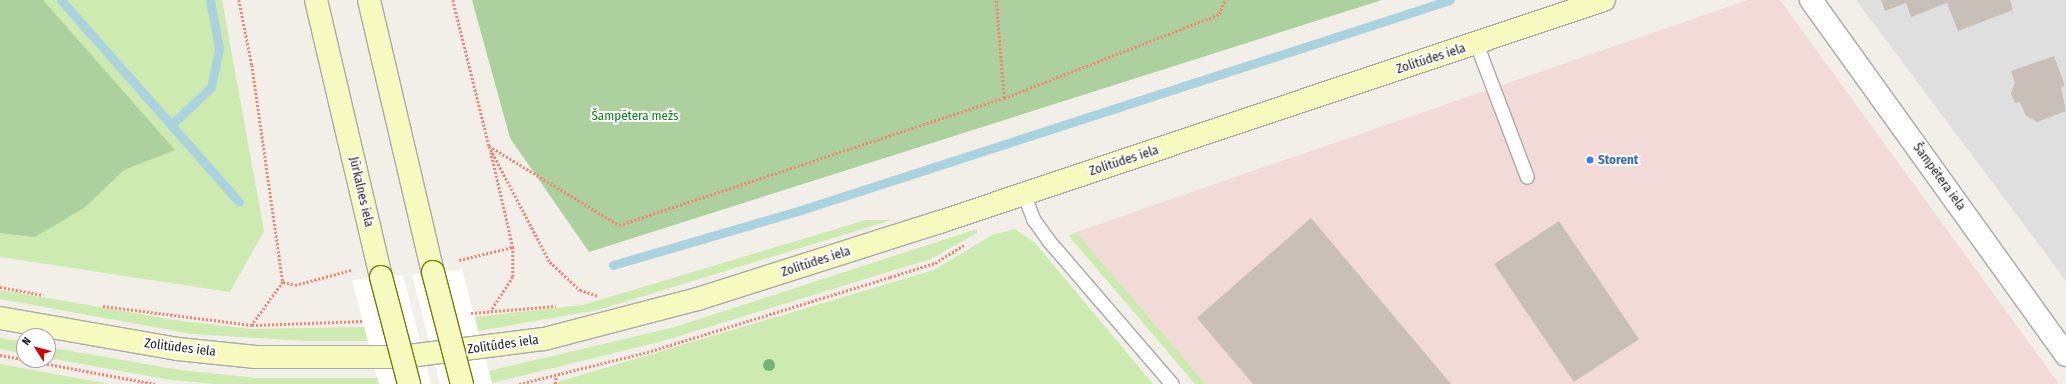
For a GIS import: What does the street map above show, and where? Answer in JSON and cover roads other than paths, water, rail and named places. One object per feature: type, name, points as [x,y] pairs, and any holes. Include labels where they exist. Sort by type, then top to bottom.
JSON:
[{"type":"street","name":"Jūrkalnes iela","points":[[316,0],[381,277],[409,384]]},
{"type":"street","points":[[369,0],[433,272],[462,384]]},
{"type":"street","name":"Zolitūdes iela","points":[[0,318],[178,349],[256,356],[401,357],[474,350],[616,323],[1024,195],[1604,0]]},
{"type":"street","name":"Šampētera iela","points":[[1811,0],[2066,354]]},
{"type":"lane","points":[[1476,43],[1527,177]]},
{"type":"lane","points":[[1024,195],[1033,219],[1048,240],[1172,384]]},
{"type":"waterway","points":[[61,0],[239,202]]},
{"type":"waterway","points":[[171,125],[211,87],[219,48],[210,0]]},
{"type":"waterway","points":[[613,265],[801,210],[1450,0]]},
{"type":"place","name":"Storent","points":[[1590,160]]},
{"type":"park label","name":"Šampētera mežs","points":[[635,116]]}]
